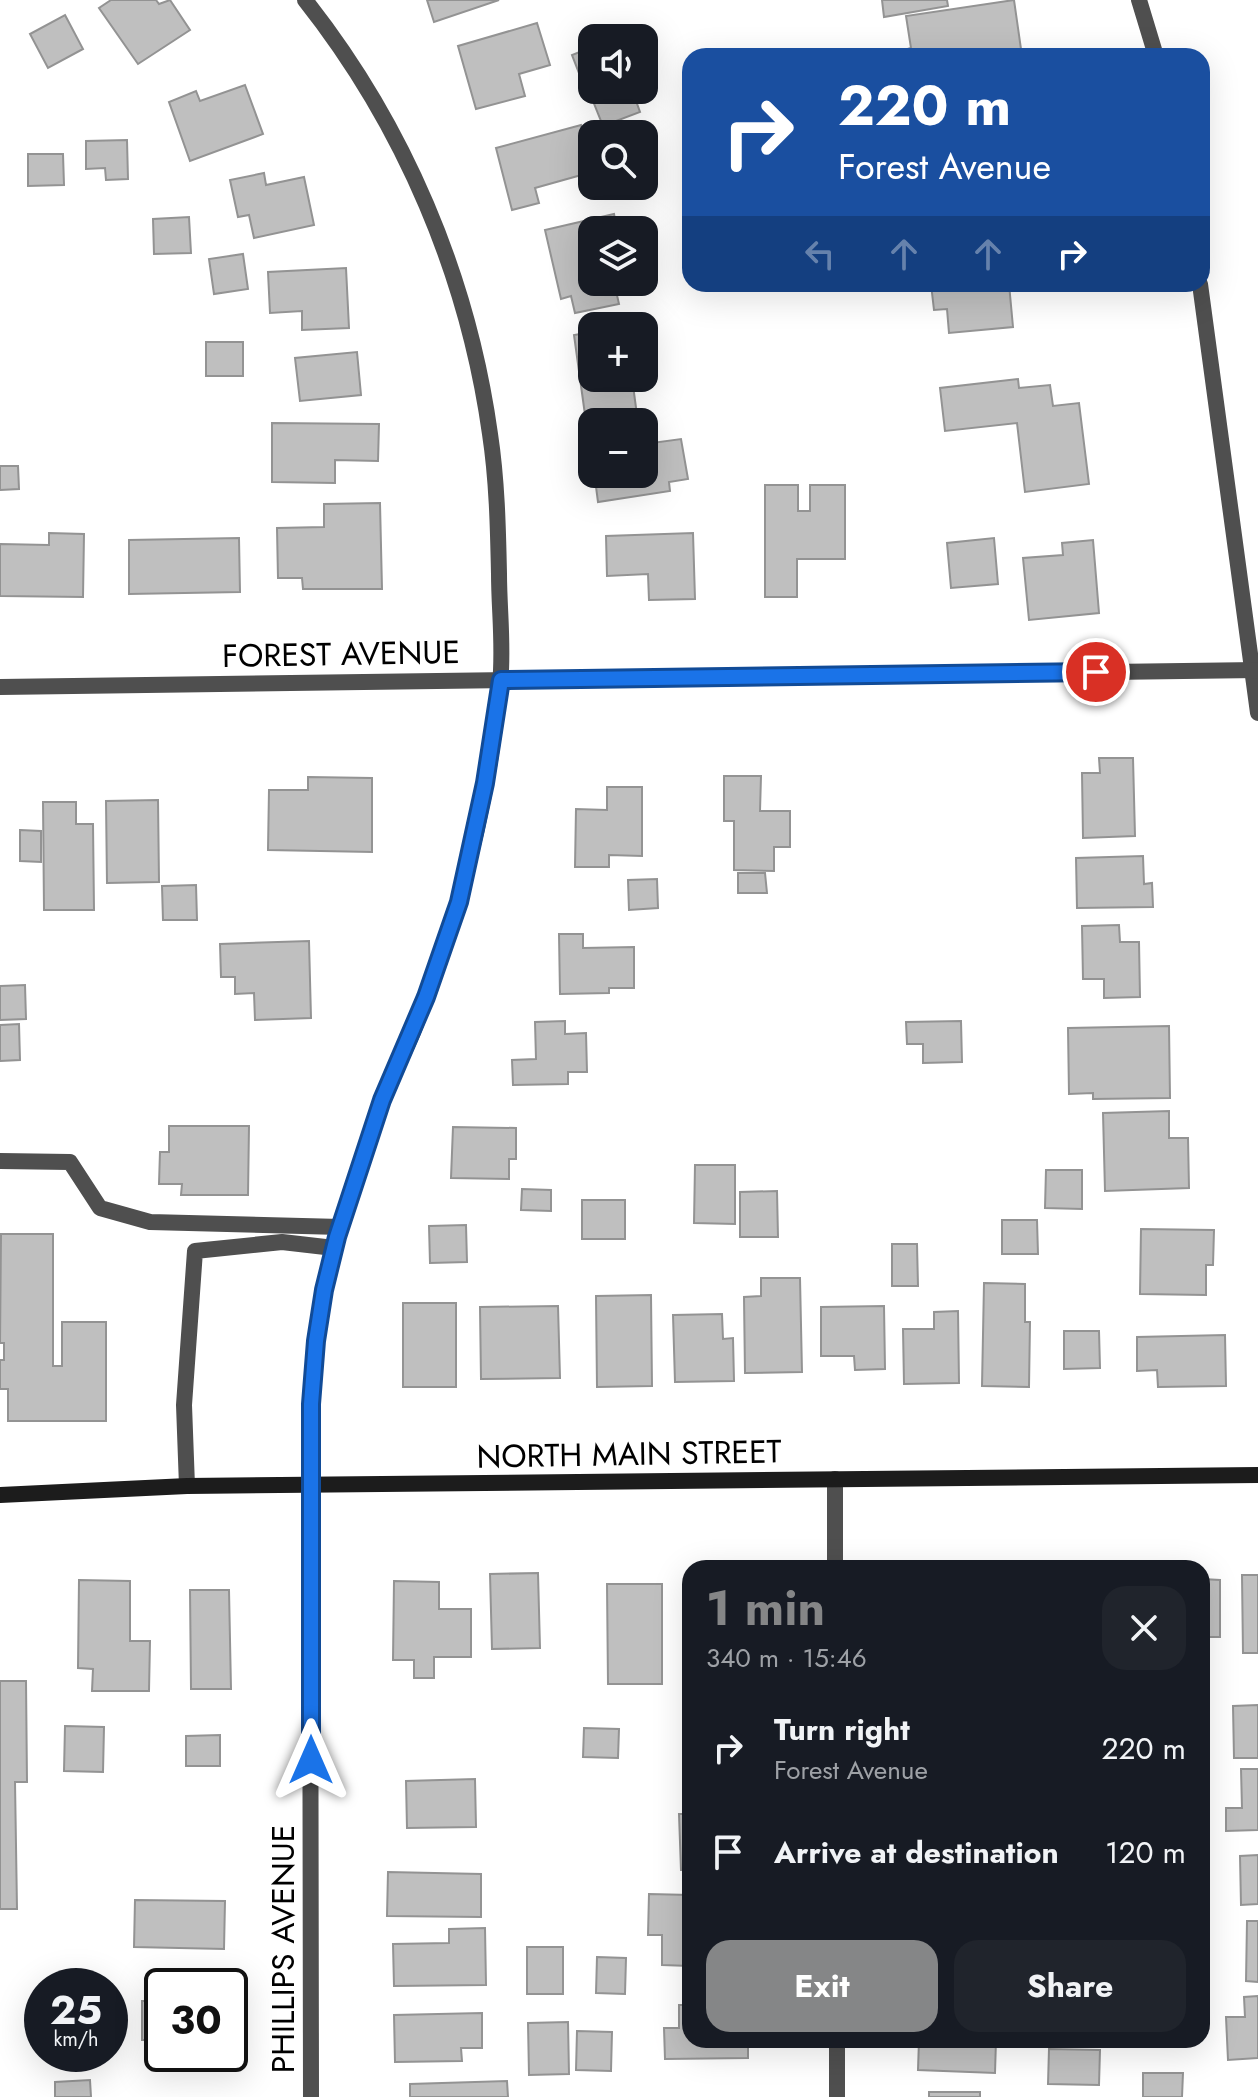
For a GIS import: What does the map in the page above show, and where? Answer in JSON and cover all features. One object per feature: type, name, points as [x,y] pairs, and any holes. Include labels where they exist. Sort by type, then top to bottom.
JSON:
[{"type":"street","name":"PHILLIPS AVENUE","points":[[305,0],[361,76],[383,114],[421,191],[452,270],[475,352],[490,434],[497,510],[501,680],[483,796],[459,902],[426,997],[382,1100],[334,1248],[316,1341],[310,1485],[311,2097]]},
{"type":"street","points":[[1139,0],[1154,48]]},
{"type":"street","points":[[1201,292],[1255,670],[1258,713]]},
{"type":"street","name":"FOREST AVENUE","points":[[0,687],[1255,670]]},
{"type":"street","points":[[0,1161],[70,1162],[100,1208],[150,1222],[341,1227]]},
{"type":"street","points":[[187,1486],[184,1405],[195,1251],[282,1242],[334,1248]]},
{"type":"street","name":"NORTH MAIN STREET","points":[[0,1495],[187,1486],[1258,1475]]},
{"type":"street","points":[[835,1479],[835,1560]]},
{"type":"street","points":[[837,2048],[837,2097]]},
{"type":"building","points":[[111,0],[156,0],[159,4],[170,0],[190,30],[138,64],[99,8]]},
{"type":"building","points":[[427,0],[499,0],[434,22]]},
{"type":"building","points":[[882,0],[947,0],[948,6],[884,17]]},
{"type":"building","points":[[1014,0],[1021,48],[911,48],[906,16]]},
{"type":"building","points":[[65,15],[83,49],[48,68],[30,34]]},
{"type":"building","points":[[537,23],[550,65],[519,74],[525,96],[476,109],[458,46]]},
{"type":"building","points":[[578,53],[578,70],[572,55]]},
{"type":"building","points":[[245,85],[263,134],[190,161],[169,102],[196,91],[200,101]]},
{"type":"building","points":[[594,104],[637,104],[640,112],[619,120],[601,120]]},
{"type":"building","points":[[578,126],[578,176],[535,188],[539,203],[512,210],[496,148]]},
{"type":"building","points":[[127,140],[128,179],[106,180],[105,168],[86,169],[86,141]]},
{"type":"building","points":[[28,154],[63,154],[64,185],[28,186]]},
{"type":"building","points":[[264,173],[266,185],[304,177],[314,225],[254,238],[249,215],[238,217],[230,180]]},
{"type":"building","points":[[189,217],[191,253],[154,254],[153,219]]},
{"type":"building","points":[[578,222],[578,296],[617,296],[619,304],[575,313],[571,296],[561,299],[545,230]]},
{"type":"building","points":[[243,254],[248,289],[214,294],[209,259]]},
{"type":"building","points":[[346,268],[349,328],[302,330],[302,311],[270,313],[268,272]]},
{"type":"building","points":[[932,292],[1010,292],[1013,327],[949,333],[947,309],[934,310]]},
{"type":"building","points":[[578,334],[578,364],[574,335]]},
{"type":"building","points":[[206,342],[243,342],[243,376],[206,376]]},
{"type":"building","points":[[357,352],[361,395],[300,401],[295,358]]},
{"type":"building","points":[[1018,379],[1019,388],[1050,385],[1053,406],[1079,403],[1089,484],[1025,492],[1017,423],[945,431],[940,388]]},
{"type":"building","points":[[582,392],[634,392],[636,408],[584,408]]},
{"type":"building","points":[[272,423],[379,424],[378,461],[335,460],[335,483],[272,482]]},
{"type":"building","points":[[681,439],[688,479],[669,482],[670,491],[598,502],[596,488],[658,488],[658,442]]},
{"type":"building","points":[[0,466],[18,466],[19,489],[0,490]]},
{"type":"building","points":[[765,485],[798,485],[798,511],[810,511],[810,485],[845,485],[845,559],[797,559],[797,597],[765,597]]},
{"type":"building","points":[[380,503],[382,589],[303,589],[302,578],[278,578],[277,528],[324,527],[324,504]]},
{"type":"building","points":[[49,533],[84,534],[83,597],[0,596],[0,544],[49,545]]},
{"type":"building","points":[[693,533],[695,599],[649,600],[648,574],[607,576],[606,536]]},
{"type":"building","points":[[239,538],[240,592],[129,594],[129,540]]},
{"type":"building","points":[[994,538],[998,584],[951,588],[947,543]]},
{"type":"building","points":[[1093,540],[1099,613],[1029,620],[1023,558],[1063,555],[1062,543]]},
{"type":"building","points":[[1099,758],[1133,758],[1135,836],[1083,838],[1082,773],[1100,773]]},
{"type":"building","points":[[724,776],[761,776],[760,811],[790,811],[790,847],[774,847],[774,871],[734,870],[734,821],[724,821]]},
{"type":"building","points":[[308,777],[372,778],[372,852],[268,850],[269,790],[308,790]]},
{"type":"building","points":[[607,787],[642,787],[642,856],[609,855],[609,867],[575,867],[576,809],[607,810]]},
{"type":"building","points":[[158,800],[159,882],[107,883],[106,801]]},
{"type":"building","points":[[43,802],[76,802],[76,824],[93,824],[94,910],[44,910]]},
{"type":"building","points":[[20,830],[41,831],[41,862],[20,861]]},
{"type":"building","points":[[1143,856],[1144,884],[1152,883],[1153,907],[1077,908],[1076,858]]},
{"type":"building","points":[[738,873],[765,873],[767,893],[738,893]]},
{"type":"building","points":[[657,879],[658,908],[629,910],[628,880]]},
{"type":"building","points":[[196,885],[197,920],[163,920],[162,886]]},
{"type":"building","points":[[1119,925],[1120,942],[1139,942],[1140,997],[1104,998],[1104,979],[1083,979],[1082,926]]},
{"type":"building","points":[[559,934],[583,934],[583,948],[634,947],[634,988],[609,988],[609,993],[560,994]]},
{"type":"building","points":[[309,941],[311,1018],[255,1020],[254,993],[235,994],[235,977],[221,977],[220,944]]},
{"type":"building","points":[[25,985],[26,1019],[0,1020],[0,986]]},
{"type":"building","points":[[565,1021],[565,1034],[586,1033],[587,1072],[568,1072],[568,1084],[513,1085],[512,1060],[536,1059],[535,1022]]},
{"type":"building","points":[[961,1021],[962,1062],[923,1063],[923,1044],[907,1044],[906,1022]]},
{"type":"building","points":[[19,1024],[20,1060],[0,1061],[0,1025]]},
{"type":"building","points":[[1169,1026],[1170,1098],[1093,1099],[1093,1093],[1069,1094],[1068,1028]]},
{"type":"building","points":[[1169,1111],[1169,1138],[1188,1138],[1189,1188],[1105,1191],[1103,1113]]},
{"type":"building","points":[[169,1126],[249,1126],[248,1195],[181,1195],[182,1184],[159,1184],[160,1152],[169,1152]]},
{"type":"building","points":[[453,1127],[516,1128],[516,1159],[509,1159],[509,1179],[451,1178]]},
{"type":"building","points":[[695,1165],[735,1165],[735,1224],[694,1223]]},
{"type":"building","points":[[1046,1170],[1082,1170],[1082,1209],[1045,1208]]},
{"type":"building","points":[[522,1189],[551,1190],[551,1211],[521,1210]]},
{"type":"building","points":[[777,1191],[778,1237],[740,1237],[740,1192]]},
{"type":"building","points":[[582,1200],[625,1200],[625,1239],[582,1239]]},
{"type":"building","points":[[1002,1220],[1037,1220],[1038,1254],[1002,1254]]},
{"type":"building","points":[[466,1225],[467,1262],[430,1263],[429,1226]]},
{"type":"building","points":[[1141,1229],[1214,1230],[1213,1265],[1206,1265],[1206,1295],[1140,1294]]},
{"type":"building","points":[[1,1234],[53,1234],[53,1366],[62,1366],[62,1322],[106,1322],[106,1421],[8,1421],[8,1389],[0,1389],[0,1360],[4,1360],[4,1343],[0,1343]]},
{"type":"building","points":[[892,1244],[917,1244],[918,1286],[892,1286]]},
{"type":"building","points":[[761,1278],[800,1278],[802,1372],[745,1373],[744,1297],[761,1296]]},
{"type":"building","points":[[984,1283],[1025,1284],[1025,1322],[1030,1322],[1029,1387],[982,1386]]},
{"type":"building","points":[[651,1295],[652,1386],[597,1387],[596,1296]]},
{"type":"building","points":[[403,1303],[456,1303],[456,1387],[403,1387]]},
{"type":"building","points":[[558,1306],[560,1378],[481,1379],[480,1307]]},
{"type":"building","points":[[884,1306],[885,1369],[855,1370],[854,1356],[821,1356],[821,1307]]},
{"type":"building","points":[[958,1311],[959,1383],[904,1384],[903,1329],[934,1329],[934,1312]]},
{"type":"building","points":[[722,1314],[723,1339],[733,1338],[734,1381],[675,1382],[673,1315]]},
{"type":"building","points":[[1064,1331],[1099,1331],[1100,1368],[1064,1369]]},
{"type":"building","points":[[1225,1335],[1226,1386],[1158,1387],[1157,1370],[1137,1371],[1137,1337]]},
{"type":"building","points":[[538,1573],[540,1648],[492,1649],[490,1574]]},
{"type":"building","points":[[1242,1575],[1258,1575],[1258,1653],[1243,1653]]},
{"type":"building","points":[[1210,1579],[1220,1580],[1220,1637],[1210,1637]]},
{"type":"building","points":[[79,1580],[130,1581],[130,1641],[150,1641],[149,1691],[92,1691],[93,1669],[78,1668]]},
{"type":"building","points":[[394,1581],[439,1582],[439,1609],[471,1609],[471,1657],[434,1657],[434,1678],[414,1678],[414,1660],[393,1660]]},
{"type":"building","points":[[607,1584],[662,1584],[662,1684],[608,1684]]},
{"type":"building","points":[[190,1590],[229,1590],[231,1689],[191,1689]]},
{"type":"building","points":[[0,1681],[26,1681],[27,1782],[15,1782],[17,1909],[0,1909]]},
{"type":"building","points":[[1258,1705],[1258,1758],[1234,1758],[1233,1706]]},
{"type":"building","points":[[65,1726],[104,1727],[103,1772],[64,1771]]},
{"type":"building","points":[[584,1728],[619,1729],[618,1758],[583,1757]]},
{"type":"building","points":[[220,1735],[220,1766],[186,1766],[186,1736]]},
{"type":"building","points":[[1241,1769],[1258,1769],[1258,1830],[1226,1831],[1226,1808],[1242,1808]]},
{"type":"building","points":[[475,1779],[476,1827],[407,1828],[406,1781]]},
{"type":"building","points":[[679,1814],[682,1814],[681,1870]]},
{"type":"building","points":[[1258,1855],[1258,1904],[1241,1905],[1240,1856]]},
{"type":"building","points":[[388,1872],[481,1874],[481,1917],[387,1916]]},
{"type":"building","points":[[649,1894],[682,1895],[682,1966],[662,1965],[662,1935],[648,1935]]},
{"type":"building","points":[[135,1900],[225,1901],[224,1949],[134,1947]]},
{"type":"building","points":[[1247,1921],[1258,1921],[1258,1982],[1246,1981]]},
{"type":"building","points":[[485,1928],[486,1985],[394,1986],[393,1944],[449,1943],[449,1929]]},
{"type":"building","points":[[527,1947],[563,1947],[563,1994],[527,1994]]},
{"type":"building","points":[[597,1957],[626,1958],[625,1994],[596,1993]]},
{"type":"building","points":[[1258,1996],[1258,2058],[1228,2060],[1226,2017],[1245,2017],[1244,1997]]},
{"type":"building","points":[[144,2001],[144,2040],[142,2040]]},
{"type":"building","points":[[679,2005],[682,2005],[682,2048],[748,2048],[748,2058],[665,2059],[664,2028],[679,2028]]},
{"type":"building","points":[[482,2013],[482,2048],[461,2048],[462,2061],[395,2062],[394,2015]]},
{"type":"building","points":[[568,2022],[569,2074],[529,2075],[528,2023]]},
{"type":"building","points":[[577,2031],[612,2032],[611,2071],[576,2070]]},
{"type":"building","points":[[919,2048],[996,2048],[995,2073],[918,2070]]},
{"type":"building","points":[[1049,2049],[1100,2050],[1099,2085],[1048,2084]]},
{"type":"building","points":[[1143,2073],[1183,2073],[1182,2097],[1143,2097]]},
{"type":"building","points":[[90,2080],[91,2097],[55,2097],[55,2082]]},
{"type":"building","points":[[507,2081],[508,2097],[410,2097],[410,2084]]},
{"type":"building","points":[[929,2092],[980,2092],[980,2097],[929,2097]]},
{"type":"route","points":[[311,1760],[311,1404],[324,1290],[337,1237],[382,1100],[412,1034],[459,902],[485,783],[501,680],[1096,672]]}]
